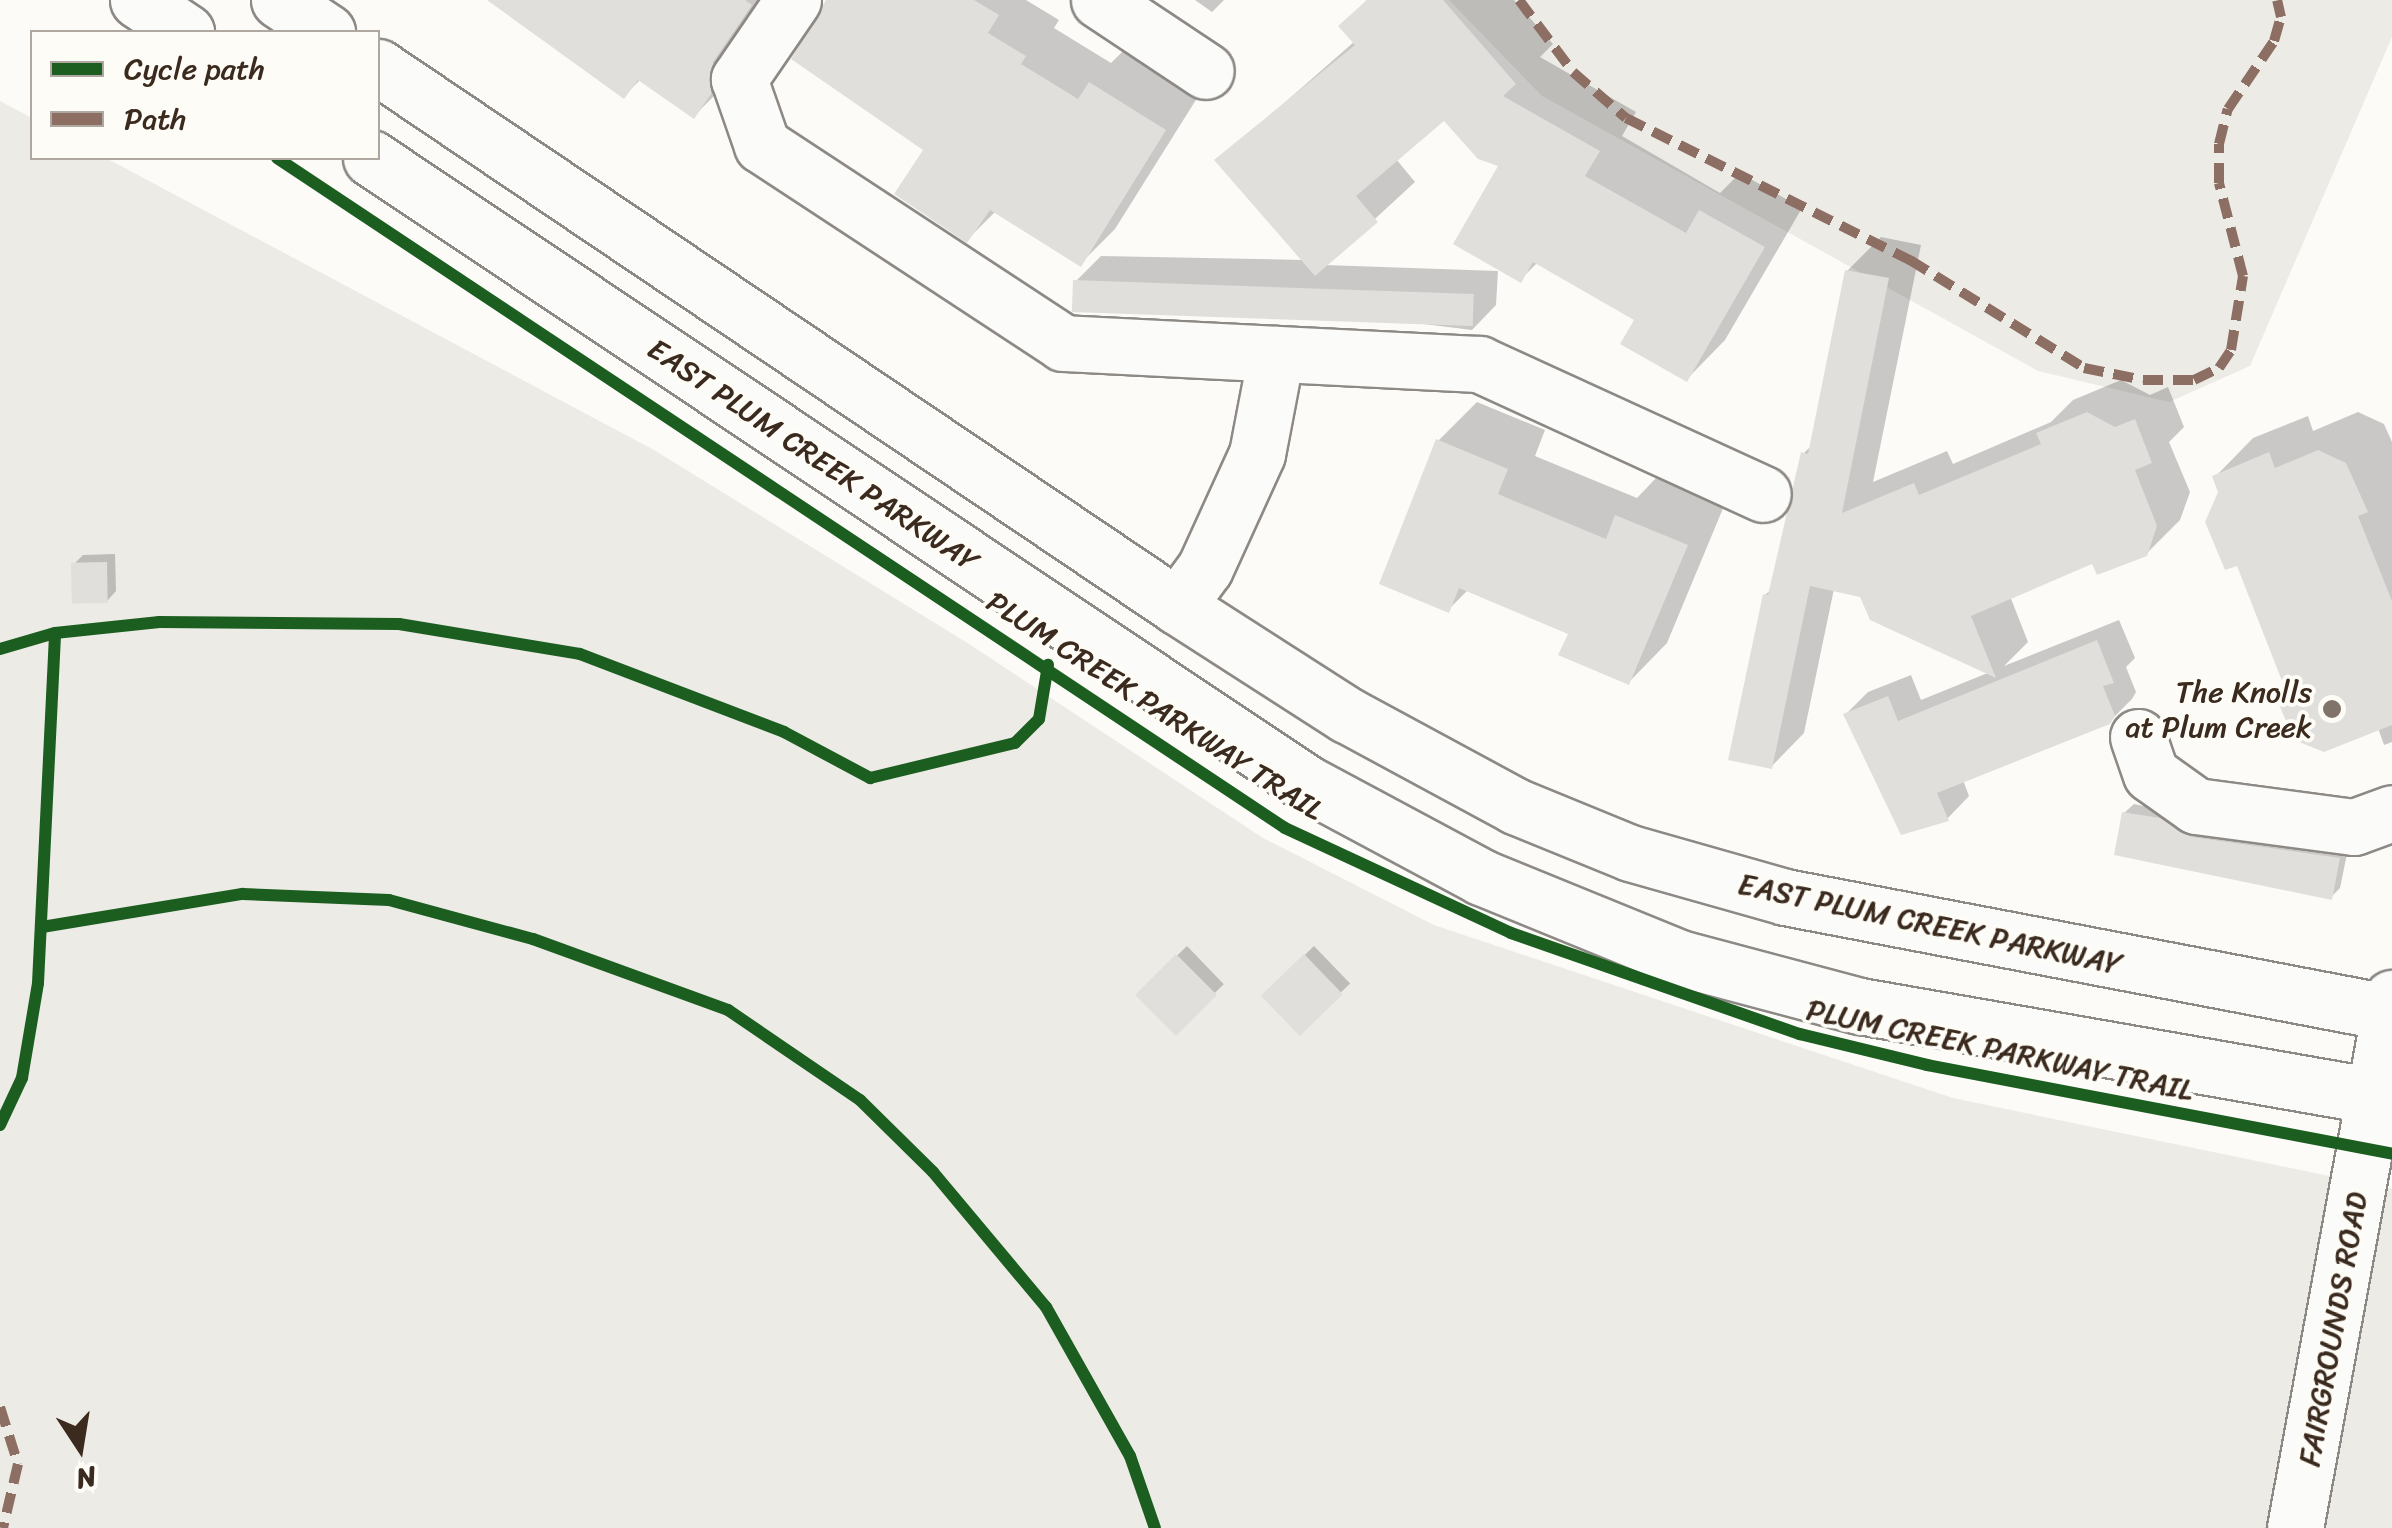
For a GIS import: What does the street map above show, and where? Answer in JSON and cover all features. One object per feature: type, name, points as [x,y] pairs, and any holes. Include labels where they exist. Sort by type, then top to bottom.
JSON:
[{"type":"main road","points":[[138,0],[183,30]]},
{"type":"main road","points":[[279,0],[324,30]]},
{"type":"main road","points":[[337,0],[344,30]]},
{"type":"main road","points":[[794,0],[738,79],[762,145],[1063,343],[1480,364],[1763,494]]},
{"type":"main road","points":[[1099,0],[1206,71]]},
{"type":"main road","name":"EAST PLUM CREEK PARKWAY","points":[[380,68],[1177,606],[1433,764],[1630,853],[1880,920],[2392,1008]]},
{"type":"main road","name":"EAST PLUM CREEK PARKWAY","points":[[374,160],[1306,783],[1482,877],[1679,958],[1860,1006],[2383,1098]]},
{"type":"main road","points":[[1177,606],[1205,568],[1258,454],[1276,354]]},
{"type":"main road","points":[[2138,737],[2151,774],[2196,806],[2354,827],[2392,813]]},
{"type":"main road","name":"FAIRGROUNDS ROAD","points":[[2295,1528],[2383,1098],[2392,1008]]},
{"type":"shaded area","points":[[1449,0],[2392,0],[2392,37],[2250,366],[2169,402],[2038,371],[1542,96]]},
{"type":"shaded area","points":[[0,101],[30,117],[30,160],[110,160],[654,450],[966,642],[1263,838],[1434,925],[1953,1098],[2392,1189],[2392,1528],[0,1528]]},
{"type":"building","points":[[487,0],[745,0],[752,5],[713,62],[711,94],[694,119],[638,80],[624,99]]},
{"type":"building","points":[[826,0],[974,0],[999,15],[988,33],[1026,56],[1021,64],[1078,99],[1089,82],[1166,130],[1081,267],[990,210],[967,243],[894,194],[923,150],[791,59]]},
{"type":"building","points":[[1367,0],[1443,0],[1516,84],[1503,96],[1600,151],[1585,176],[1686,233],[1699,210],[1765,247],[1687,382],[1620,344],[1634,320],[1533,262],[1521,283],[1453,244],[1498,166],[1478,159],[1444,121],[1356,196],[1378,222],[1315,276],[1214,160],[1355,45],[1338,26]]},
{"type":"building","points":[[1845,270],[1889,278],[1842,513],[1914,483],[1919,495],[2041,444],[2036,433],[2087,412],[2115,427],[2135,419],[2152,463],[2135,470],[2157,526],[2147,556],[2097,575],[2092,564],[1971,616],[1996,678],[1870,620],[1860,597],[1810,586],[1772,769],[1728,760],[1763,594],[1768,595],[1801,452],[1808,454]]},
{"type":"building","points":[[1073,280],[1474,294],[1473,326],[1072,312]]},
{"type":"building","points":[[1436,439],[1508,469],[1498,494],[1606,539],[1615,515],[1688,545],[1629,685],[1558,655],[1568,634],[1459,588],[1449,613],[1379,584]]},
{"type":"building","points":[[2318,450],[2346,463],[2368,512],[2358,516],[2392,601],[2392,725],[2324,752],[2294,740],[2273,690],[2284,686],[2237,566],[2225,570],[2205,522],[2218,492],[2212,476],[2269,452],[2275,468]]},
{"type":"building","points":[[107,562],[108,603],[72,604],[71,563]]},
{"type":"building","points":[[2097,640],[2114,683],[2103,686],[2115,716],[2110,724],[1937,793],[1949,821],[1901,835],[1843,714],[1888,696],[1898,721]]},
{"type":"building","points":[[2122,812],[2160,818],[2192,837],[2340,858],[2332,900],[2114,855]]},
{"type":"building","points":[[1176,954],[1217,995],[1176,1036],[1135,995]]},
{"type":"building","points":[[1304,954],[1343,994],[1300,1036],[1261,996]]},
{"type":"marked path","points":[[1519,0],[1573,72],[1626,118],[1910,260],[2084,368],[2143,380],[2194,380],[2219,368],[2231,350],[2243,276],[2219,183],[2219,144],[2228,109],[2274,41],[2281,17],[2277,0]]},
{"type":"marked path","points":[[0,1407],[18,1464],[3,1528]]},
{"type":"cycle path","name":"PLUM CREEK PARKWAY TRAIL","points":[[280,160],[1285,828],[1511,933],[1800,1034],[1927,1065],[2392,1154]]},
{"type":"cycle path","name":"PLUM CREEK PARKWAY TRAIL","points":[[0,649],[55,633],[159,622],[399,624],[580,654],[784,732],[870,778],[1015,743],[1039,719],[1048,665]]},
{"type":"cycle path","points":[[0,1125],[22,1078],[38,983],[55,633]]},
{"type":"cycle path","points":[[42,927],[242,894],[389,900],[533,939],[728,1010],[860,1100],[933,1172],[1046,1307],[1130,1456],[1155,1528]]},
{"type":"place","name":"The Knolls at Plum Creek","points":[[2332,709]]}]
